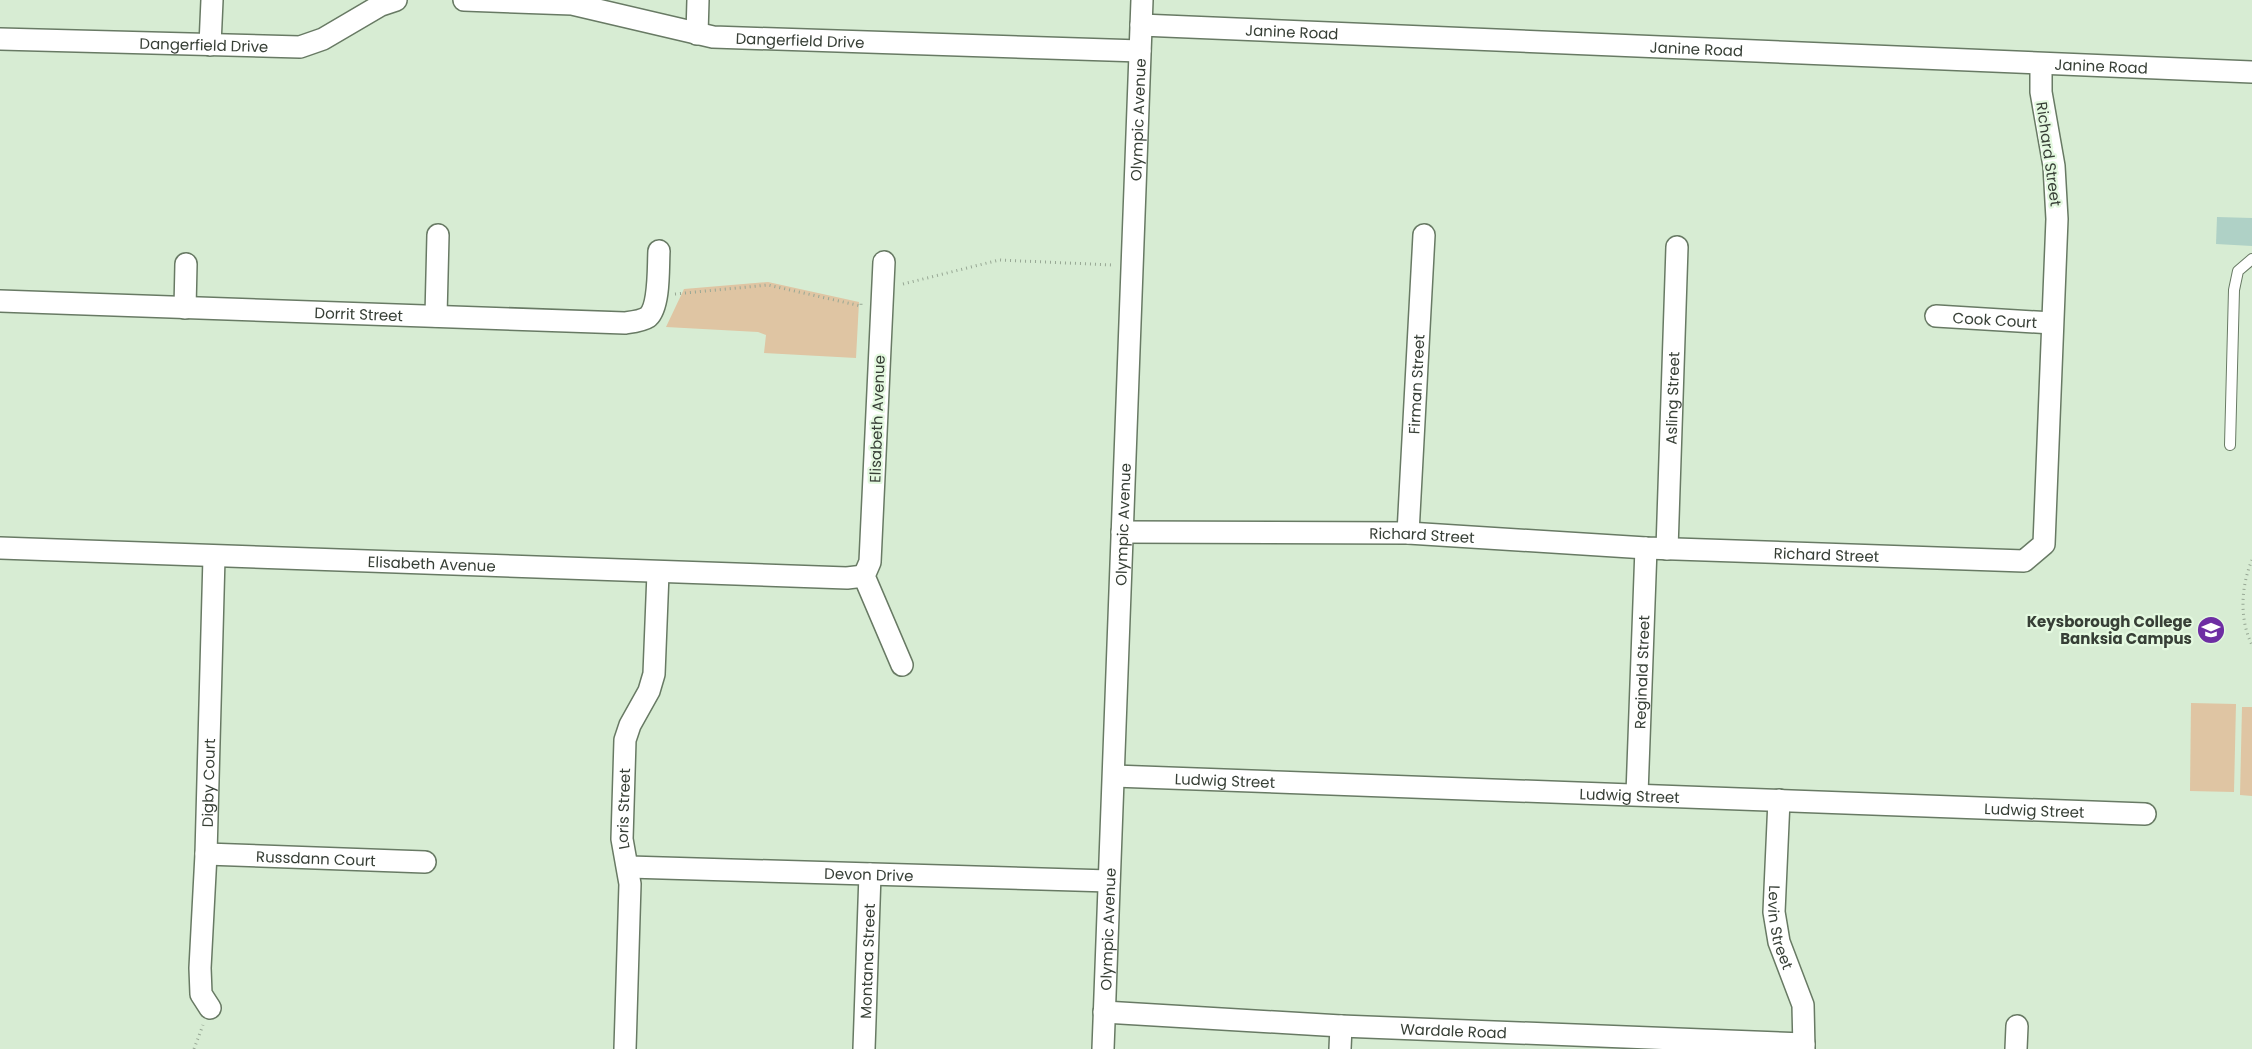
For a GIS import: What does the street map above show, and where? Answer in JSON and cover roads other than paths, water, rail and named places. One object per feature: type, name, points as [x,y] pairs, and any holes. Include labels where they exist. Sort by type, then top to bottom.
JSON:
[{"type":"street","points":[[210,46],[212,0]]},
{"type":"street","name":"Dangerfield Drive","points":[[0,39],[300,47],[323,39],[381,6],[396,0]]},
{"type":"street","name":"Dangerfield Drive","points":[[464,0],[578,5],[713,37],[1140,51]]},
{"type":"street","points":[[697,34],[698,0]]},
{"type":"street","name":"Olympic Avenue","points":[[1103,1049],[1142,0]]},
{"type":"street","name":"Janine Road","points":[[1141,25],[2252,72]]},
{"type":"street","name":"Richard Street","points":[[1122,532],[1408,533],[1667,549],[2024,561],[2044,544],[2057,219],[2054,166],[2041,92],[2041,64]]},
{"type":"street","points":[[436,316],[438,235]]},
{"type":"street","name":"Firman Street","points":[[1408,533],[1424,235]]},
{"type":"street","name":"Asling Street","points":[[1667,549],[1677,247]]},
{"type":"street","name":"Dorrit Street","points":[[0,301],[625,323],[646,318],[652,312],[656,296],[659,251]]},
{"type":"street","name":"Elisabeth Avenue","points":[[0,548],[658,573],[847,578],[864,576],[870,562],[884,262]]},
{"type":"street","points":[[186,264],[186,308]]},
{"type":"street","name":"Cook Court","points":[[1936,316],[2052,323]]},
{"type":"street","name":"Reginald Street","points":[[1637,794],[1646,548]]},
{"type":"street","name":"Digby Court","points":[[210,1008],[201,994],[200,968],[206,854],[214,557]]},
{"type":"street","name":"Loris Street","points":[[625,1049],[630,884],[629,866],[622,839],[625,740],[630,725],[649,691],[654,674],[658,573]]},
{"type":"street","points":[[864,576],[902,666]]},
{"type":"street","name":"Ludwig Street","points":[[1114,776],[2145,814]]},
{"type":"street","name":"Levin Street","points":[[1779,800],[1774,912],[1779,942],[1804,1005],[1804,1046]]},
{"type":"street","name":"Russdann Court","points":[[206,854],[425,862]]},
{"type":"street","name":"Devon Drive","points":[[629,866],[1109,881]]},
{"type":"street","name":"Montana Street","points":[[864,1049],[870,874]]},
{"type":"street","name":"Wardale Road","points":[[1104,1012],[1565,1042],[1804,1046]]},
{"type":"street","points":[[1340,1049],[1341,1026]]},
{"type":"street","points":[[2016,1049],[2017,1026]]},
{"type":"lane","points":[[2230,445],[2234,290],[2238,271],[2252,259]]},
{"type":"place","name":"Keysborough College Banksia Campus","points":[[2211,630]]}]
